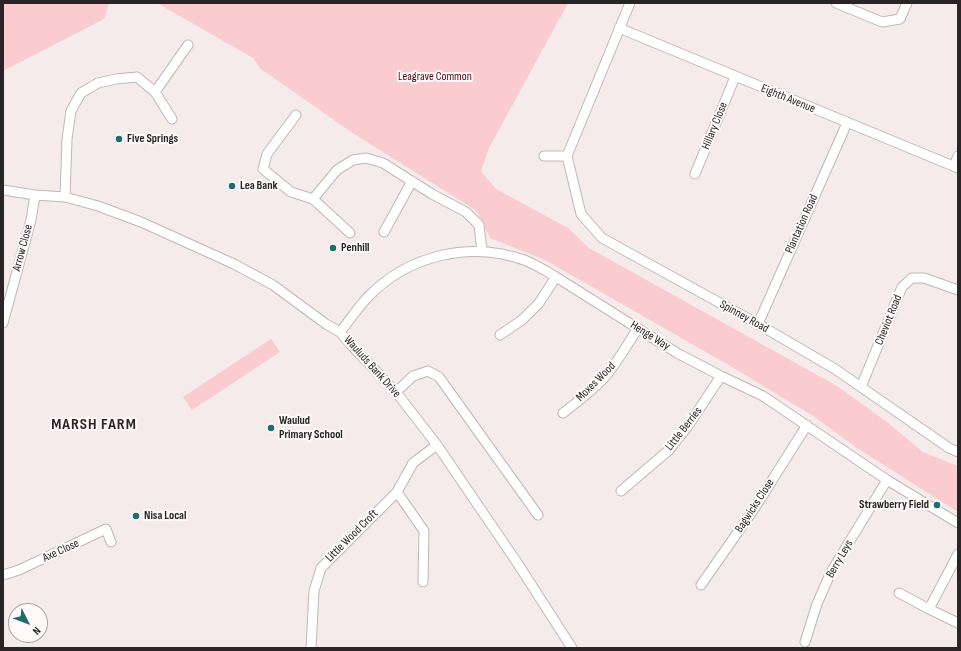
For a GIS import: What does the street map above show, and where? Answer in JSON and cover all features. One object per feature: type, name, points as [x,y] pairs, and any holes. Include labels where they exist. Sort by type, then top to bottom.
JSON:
[{"type":"street","points":[[544,156],[567,156],[630,3]]},
{"type":"street","points":[[836,3],[882,22],[900,19],[906,3]]},
{"type":"street","name":"Eighth Avenue","points":[[619,28],[956,167]]},
{"type":"street","points":[[155,92],[188,45]]},
{"type":"street","points":[[65,197],[67,139],[71,110],[81,93],[98,83],[116,79],[137,77],[155,92],[172,119]]},
{"type":"street","name":"Hillary Close","points":[[695,174],[735,77]]},
{"type":"street","points":[[296,115],[267,154],[263,169],[291,192],[313,200],[350,233]]},
{"type":"street","name":"Plantation Road","points":[[758,324],[847,123]]},
{"type":"street","name":"Spinney Road","points":[[567,156],[580,214],[602,238],[836,369],[949,448],[958,452]]},
{"type":"street","points":[[956,167],[958,156]]},
{"type":"street","points":[[313,200],[337,170],[353,160],[366,158],[383,163],[466,212],[478,225],[482,251]]},
{"type":"street","points":[[384,232],[412,181]]},
{"type":"street","name":"Wauluds Bank Drive","points":[[3,190],[35,195],[65,197],[98,206],[141,222],[234,264],[273,285],[326,324],[340,332],[396,392],[437,445],[518,564],[572,648]]},
{"type":"street","name":"Arrow Close","points":[[3,323],[31,220],[35,195]]},
{"type":"street","name":"Henge Way","points":[[340,332],[369,297],[386,281],[409,267],[434,257],[467,251],[482,251],[524,260],[538,266],[677,353],[763,396],[887,480],[958,522]]},
{"type":"street","points":[[500,335],[522,320],[538,303],[556,277]]},
{"type":"street","name":"Cheviot Road","points":[[861,387],[902,287],[912,278],[924,278],[958,290]]},
{"type":"street","name":"Moxes Wood","points":[[563,413],[588,394],[604,378],[618,360],[638,328]]},
{"type":"street","points":[[396,392],[413,376],[428,371],[439,377],[538,515]]},
{"type":"street","name":"Little Berries","points":[[620,491],[669,450],[688,426],[721,376]]},
{"type":"street","name":"Bagwicks Close","points":[[701,585],[754,509],[807,425]]},
{"type":"street","name":"Little Wood Croft","points":[[312,648],[314,591],[321,568],[397,492],[413,464],[437,445]]},
{"type":"street","name":"Berry Leys","points":[[805,642],[817,604],[831,572],[887,480]]},
{"type":"street","points":[[397,492],[424,531],[423,582]]},
{"type":"street","name":"Axe Close","points":[[3,575],[19,570],[106,529],[111,542]]},
{"type":"street","points":[[929,609],[958,554]]},
{"type":"street","points":[[899,594],[958,624]]},
{"type":"green space","points":[[3,3],[109,3],[104,19],[3,71]]},
{"type":"green space","name":"Leagrave Common","points":[[157,3],[568,3],[489,148],[481,171],[496,189],[568,228],[589,248],[837,386],[887,422],[923,452],[958,466],[958,512],[857,448],[813,416],[732,367],[545,260],[490,238],[477,211],[351,132],[261,69],[253,58]]},
{"type":"green space","points":[[271,339],[280,352],[192,410],[183,397]]},
{"type":"place","name":"Five Springs","points":[[119,139]]},
{"type":"place","name":"Lea Bank","points":[[232,186]]},
{"type":"place","name":"Penhill","points":[[333,248]]},
{"type":"place","name":"Waulud Primary School","points":[[271,428]]},
{"type":"place","name":"Strawberry Field","points":[[937,505]]},
{"type":"place","name":"Nisa Local","points":[[136,516]]},
{"type":"district","name":"MARSH FARM","points":[[94,425]]}]
